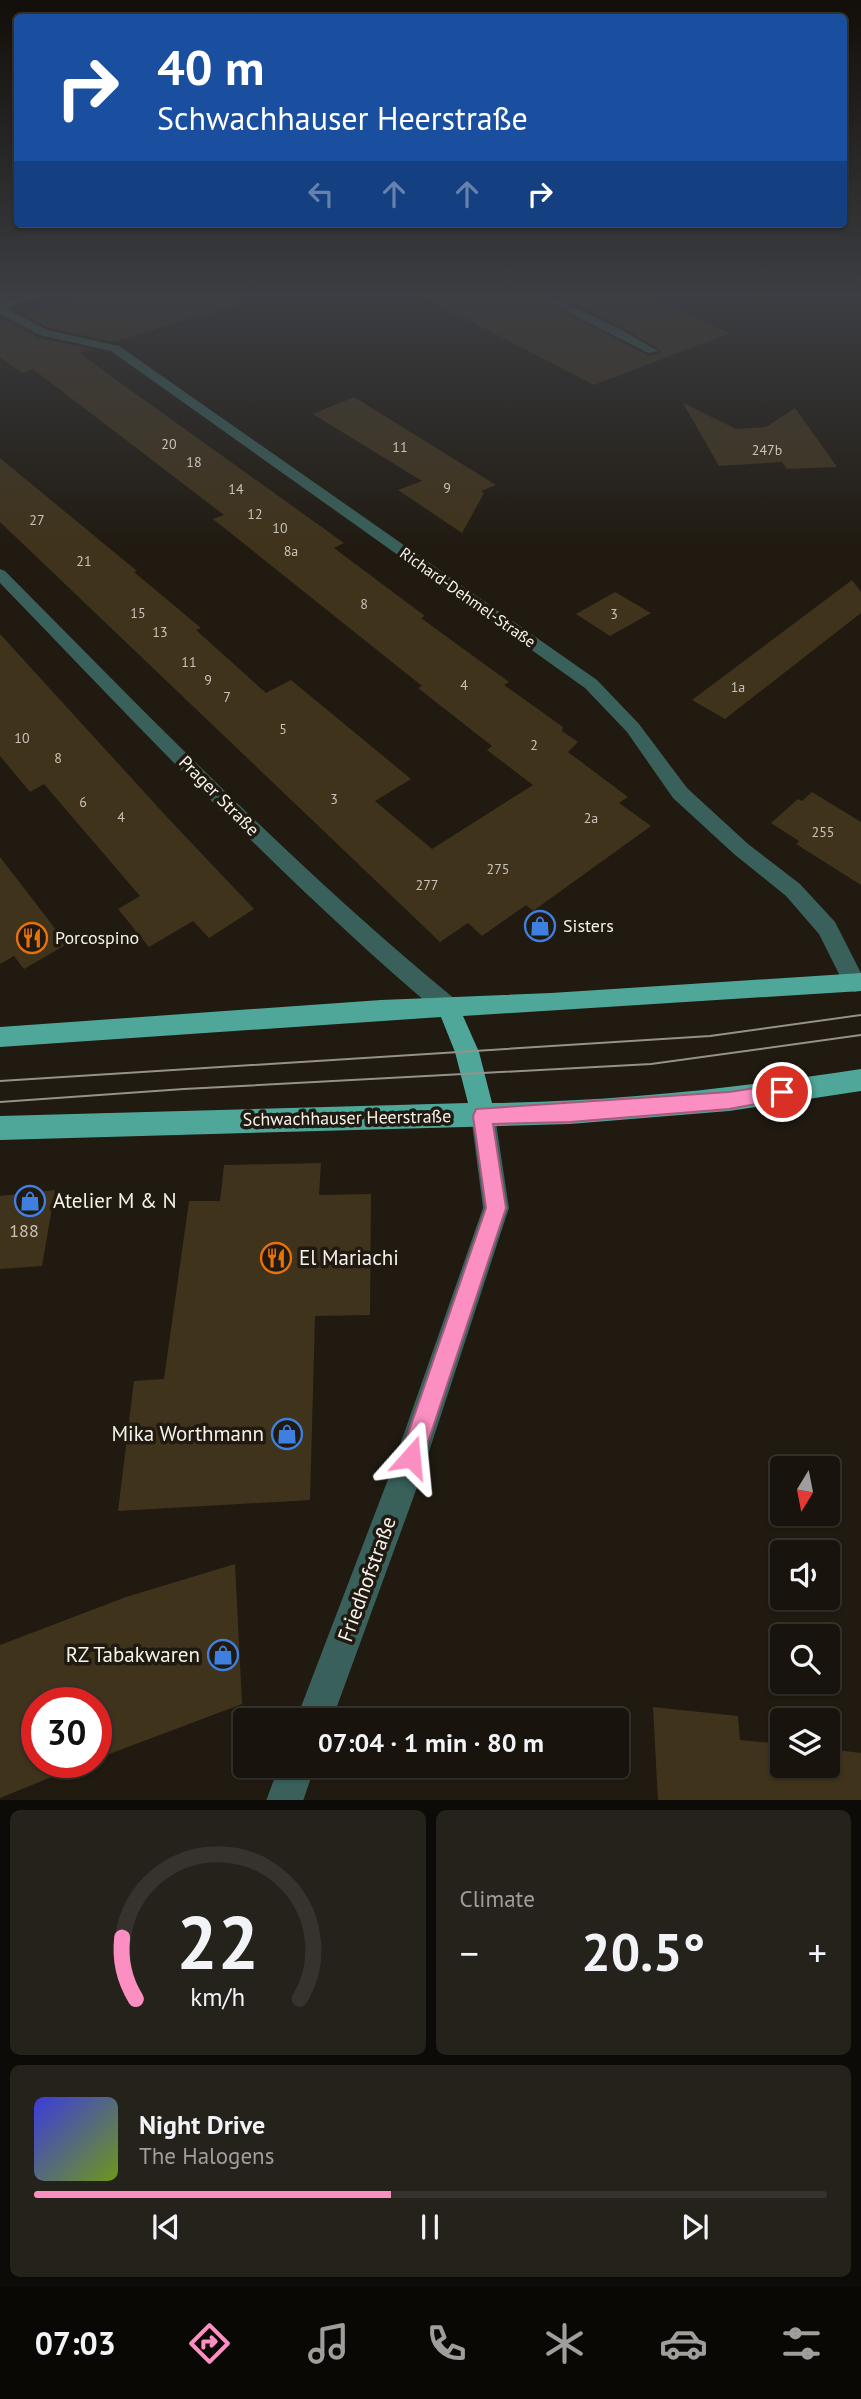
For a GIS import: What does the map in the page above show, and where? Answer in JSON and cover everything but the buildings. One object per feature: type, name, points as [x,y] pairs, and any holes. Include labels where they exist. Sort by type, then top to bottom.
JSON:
[{"type":"main road","points":[[0,1037],[858,983]]},
{"type":"main road","points":[[448,1007],[467,1052],[483,1116]]},
{"type":"main road","name":"Schwachhauser Heerstraße","points":[[0,1128],[570,1113],[729,1100],[861,1080]]},
{"type":"street","name":"Richard-Dehmel-Straße","points":[[159,379],[591,684],[633,728],[680,793],[741,849],[793,890],[827,928],[858,983]]},
{"type":"street","name":"Prager Straße","points":[[0,574],[288,865],[376,949],[448,1007]]},
{"type":"street","name":"Friedhofstraße","points":[[318,1708],[403,1482],[496,1208],[483,1116]]},
{"type":"tram line","points":[[0,1081],[710,1036],[861,1015]]},
{"type":"tram line","points":[[0,1102],[184,1089],[651,1064],[861,1035]]},
{"type":"place","name":"Sisters","points":[[540,926]]},
{"type":"place","name":"Porcospino","points":[[32,938]]},
{"type":"place","name":"Atelier M & N","points":[[30,1201]]},
{"type":"place","name":"El Mariachi","points":[[276,1258]]},
{"type":"place","name":"Mika Worthmann","points":[[287,1434]]},
{"type":"place","name":"RZ Tabakwaren","points":[[223,1655]]},
{"type":"route","points":[[411,1457],[496,1208],[483,1116],[570,1113],[729,1100],[782,1092]]}]
